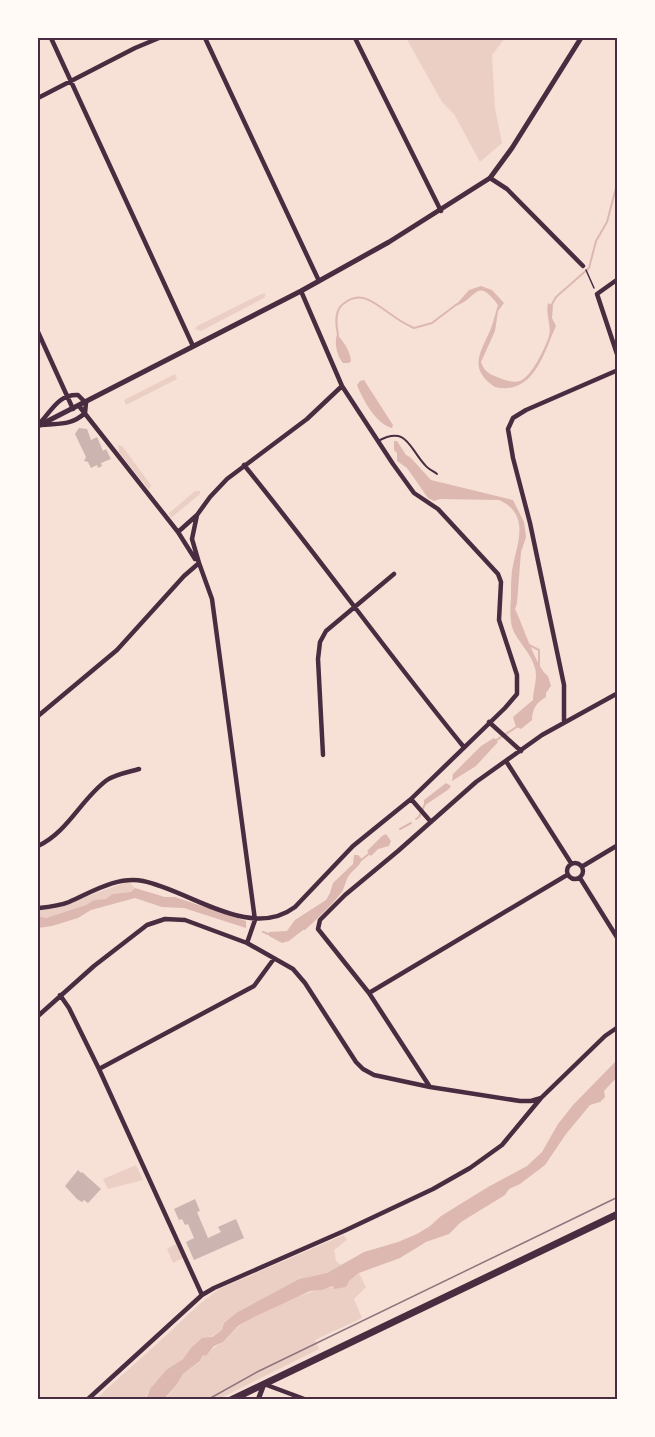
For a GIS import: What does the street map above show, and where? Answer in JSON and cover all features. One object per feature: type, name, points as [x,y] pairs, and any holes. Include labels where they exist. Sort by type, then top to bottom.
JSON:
[{"type":"main road","points":[[231,1400],[618,1214]]},
{"type":"street","points":[[51,38],[193,346]]},
{"type":"street","points":[[38,98],[159,38]]},
{"type":"street","points":[[205,38],[319,281]]},
{"type":"street","points":[[355,38],[441,211]]},
{"type":"street","points":[[38,426],[301,291],[441,211],[490,178],[512,148],[581,38]]},
{"type":"street","points":[[490,178],[507,189],[583,266]]},
{"type":"street","points":[[618,279],[597,294],[618,357]]},
{"type":"street","points":[[38,907],[69,902],[126,879],[144,881],[217,909],[255,920],[285,915],[353,846],[411,799],[517,694],[517,675],[499,620],[501,582],[498,574],[438,509],[414,493],[342,386],[301,291]]},
{"type":"street","points":[[38,332],[67,397],[85,413],[178,532],[199,563]]},
{"type":"street","points":[[564,722],[564,685],[508,429],[513,418],[526,410],[618,370]]},
{"type":"street","points":[[178,532],[197,515],[227,479],[307,419],[342,386]]},
{"type":"street","points":[[38,426],[51,409],[67,397],[78,395],[86,403]]},
{"type":"street","points":[[38,426],[64,424],[80,418],[85,413],[86,403]]},
{"type":"street","points":[[244,465],[356,606],[410,681],[463,746]]},
{"type":"street","points":[[197,515],[192,539],[212,599],[255,920],[247,943]]},
{"type":"street","points":[[38,716],[117,650],[176,584],[199,563]]},
{"type":"street","points":[[322,755],[318,659],[320,642],[326,631],[394,574]]},
{"type":"street","points":[[430,1087],[369,993],[318,929],[320,920],[345,895],[476,782],[564,722],[618,693]]},
{"type":"street","points":[[489,722],[521,751]]},
{"type":"street","points":[[506,761],[571,862],[583,866]]},
{"type":"street","points":[[38,846],[58,832],[88,797],[109,779],[139,769]]},
{"type":"street","points":[[411,799],[431,822]]},
{"type":"street","points":[[618,845],[583,866],[580,878],[618,939]]},
{"type":"street","points":[[369,993],[567,875],[571,862]]},
{"type":"street","points":[[567,875],[574,879],[580,878]]},
{"type":"street","points":[[38,1016],[60,995],[147,925],[165,919],[185,920],[247,943],[273,960],[293,969],[305,983],[356,1062],[374,1075],[430,1087],[520,1101],[541,1098]]},
{"type":"street","points":[[99,1069],[254,986],[273,960]]},
{"type":"street","points":[[60,995],[69,1008],[99,1069],[202,1295]]},
{"type":"street","points":[[87,1400],[202,1295],[457,1176],[502,1145],[541,1098],[605,1036],[618,1027]]},
{"type":"street","points":[[258,1400],[264,1384],[307,1400]]},
{"type":"lane","points":[[378,441],[388,436],[399,435],[410,444],[426,467],[437,474]]},
{"type":"path","points":[[590,276],[597,294]]},
{"type":"shaded area","points":[[406,38],[505,38],[492,55],[495,108],[502,143],[480,162],[454,114],[442,102]]},
{"type":"shaded area","points":[[481,286],[492,290],[504,303],[498,311],[495,331],[481,362],[489,373],[506,380],[520,381],[533,369],[549,335],[548,303],[553,306],[552,318],[556,326],[547,348],[536,370],[519,385],[508,388],[495,387],[487,381],[479,369],[479,356],[492,327],[498,305],[491,296],[481,291],[455,306],[469,290]]},
{"type":"shaded area","points":[[266,293],[264,298],[201,331],[195,329],[197,326]]},
{"type":"shaded area","points":[[337,334],[348,350],[351,361],[349,363],[343,363],[339,357],[336,345]]},
{"type":"shaded area","points":[[175,374],[177,379],[126,405],[124,400]]},
{"type":"shaded area","points":[[364,380],[393,425],[392,428],[375,417],[366,404],[357,385]]},
{"type":"shaded area","points":[[394,441],[397,441],[406,455],[431,480],[513,500],[524,522],[526,537],[521,552],[515,609],[551,686],[546,697],[536,706],[532,720],[521,729],[516,727],[513,717],[533,700],[536,676],[533,662],[514,632],[511,620],[512,574],[519,531],[516,514],[499,500],[440,499],[434,501],[428,498],[407,468],[397,461]]},
{"type":"shaded area","points":[[118,445],[122,446],[151,485],[149,490],[119,452]]},
{"type":"shaded area","points":[[195,491],[200,491],[200,494],[171,518],[169,513]]},
{"type":"shaded area","points":[[494,738],[498,742],[476,766],[452,781],[453,774],[481,746]]},
{"type":"shaded area","points":[[446,783],[451,786],[449,789],[424,806],[424,800]]},
{"type":"shaded area","points":[[386,834],[391,841],[389,846],[378,849],[371,856],[367,851]]},
{"type":"shaded area","points":[[354,855],[362,859],[361,862],[349,876],[342,892],[320,916],[289,941],[282,943],[269,936],[269,932],[287,931],[295,920],[326,900],[333,883],[353,864]]},
{"type":"shaded area","points":[[127,882],[135,888],[131,892],[112,894],[106,899],[94,900],[86,905],[46,918],[38,916],[38,910],[69,904]]},
{"type":"shaded area","points":[[135,888],[165,897],[175,897],[246,921],[246,928],[184,908],[162,907],[135,898],[91,910],[78,918],[38,928],[38,916],[46,918],[86,905],[94,900],[106,899],[112,894],[131,892]]},
{"type":"shaded area","points":[[617,1060],[617,1077],[604,1091],[605,1097],[600,1102],[590,1105],[566,1134],[545,1165],[520,1184],[509,1189],[505,1195],[461,1222],[449,1234],[426,1242],[400,1258],[359,1273],[350,1280],[346,1287],[334,1289],[333,1286],[310,1291],[254,1317],[238,1326],[223,1342],[214,1346],[206,1356],[203,1355],[200,1361],[183,1374],[164,1399],[141,1399],[147,1397],[150,1389],[166,1370],[183,1359],[202,1338],[212,1337],[222,1330],[224,1323],[236,1313],[299,1279],[327,1273],[364,1252],[417,1234],[441,1216],[527,1166],[542,1152],[558,1124],[573,1105]]},
{"type":"shaded area","points":[[136,1165],[143,1180],[108,1189],[103,1179]]},
{"type":"shaded area","points":[[344,1235],[347,1240],[334,1250],[336,1261],[341,1265],[327,1273],[299,1279],[236,1313],[224,1323],[222,1330],[190,1349],[183,1359],[166,1370],[146,1397],[95,1400],[195,1308],[221,1288]]},
{"type":"shaded area","points":[[176,1244],[183,1258],[173,1263],[167,1249]]},
{"type":"shaded area","points":[[359,1273],[366,1287],[354,1299],[362,1318],[315,1340],[319,1349],[219,1399],[164,1400],[183,1374],[200,1362],[203,1355],[206,1356],[236,1328],[263,1312],[307,1293],[334,1287],[346,1287],[350,1280]]},
{"type":"building","points":[[79,428],[87,429],[91,440],[97,437],[103,451],[106,449],[111,459],[101,463],[102,466],[98,468],[97,465],[91,468],[88,462],[84,461],[86,457],[75,434]]},
{"type":"building","points":[[78,1170],[101,1189],[88,1203],[77,1199],[65,1186]]},
{"type":"building","points":[[195,1199],[200,1211],[197,1212],[208,1238],[221,1232],[218,1227],[236,1219],[244,1238],[194,1260],[186,1242],[194,1238],[188,1224],[185,1225],[182,1219],[179,1220],[174,1209]]},
{"type":"waterway","points":[[551,306],[556,297],[589,268],[596,241],[607,222],[618,180]]},
{"type":"waterway","points":[[338,335],[336,323],[338,310],[343,304],[356,298],[373,302],[414,328],[432,323],[457,304]]},
{"type":"waterway","points":[[529,645],[539,650],[539,667]]},
{"type":"waterway","points":[[495,741],[518,726]]},
{"type":"waterway","points":[[416,819],[425,804]]},
{"type":"waterway","points":[[400,829],[411,823]]},
{"type":"waterway","points":[[360,861],[370,853]]},
{"type":"waterway","points":[[263,932],[271,935]]},
{"type":"tram line","points":[[207,1400],[257,1372],[618,1197]]}]
